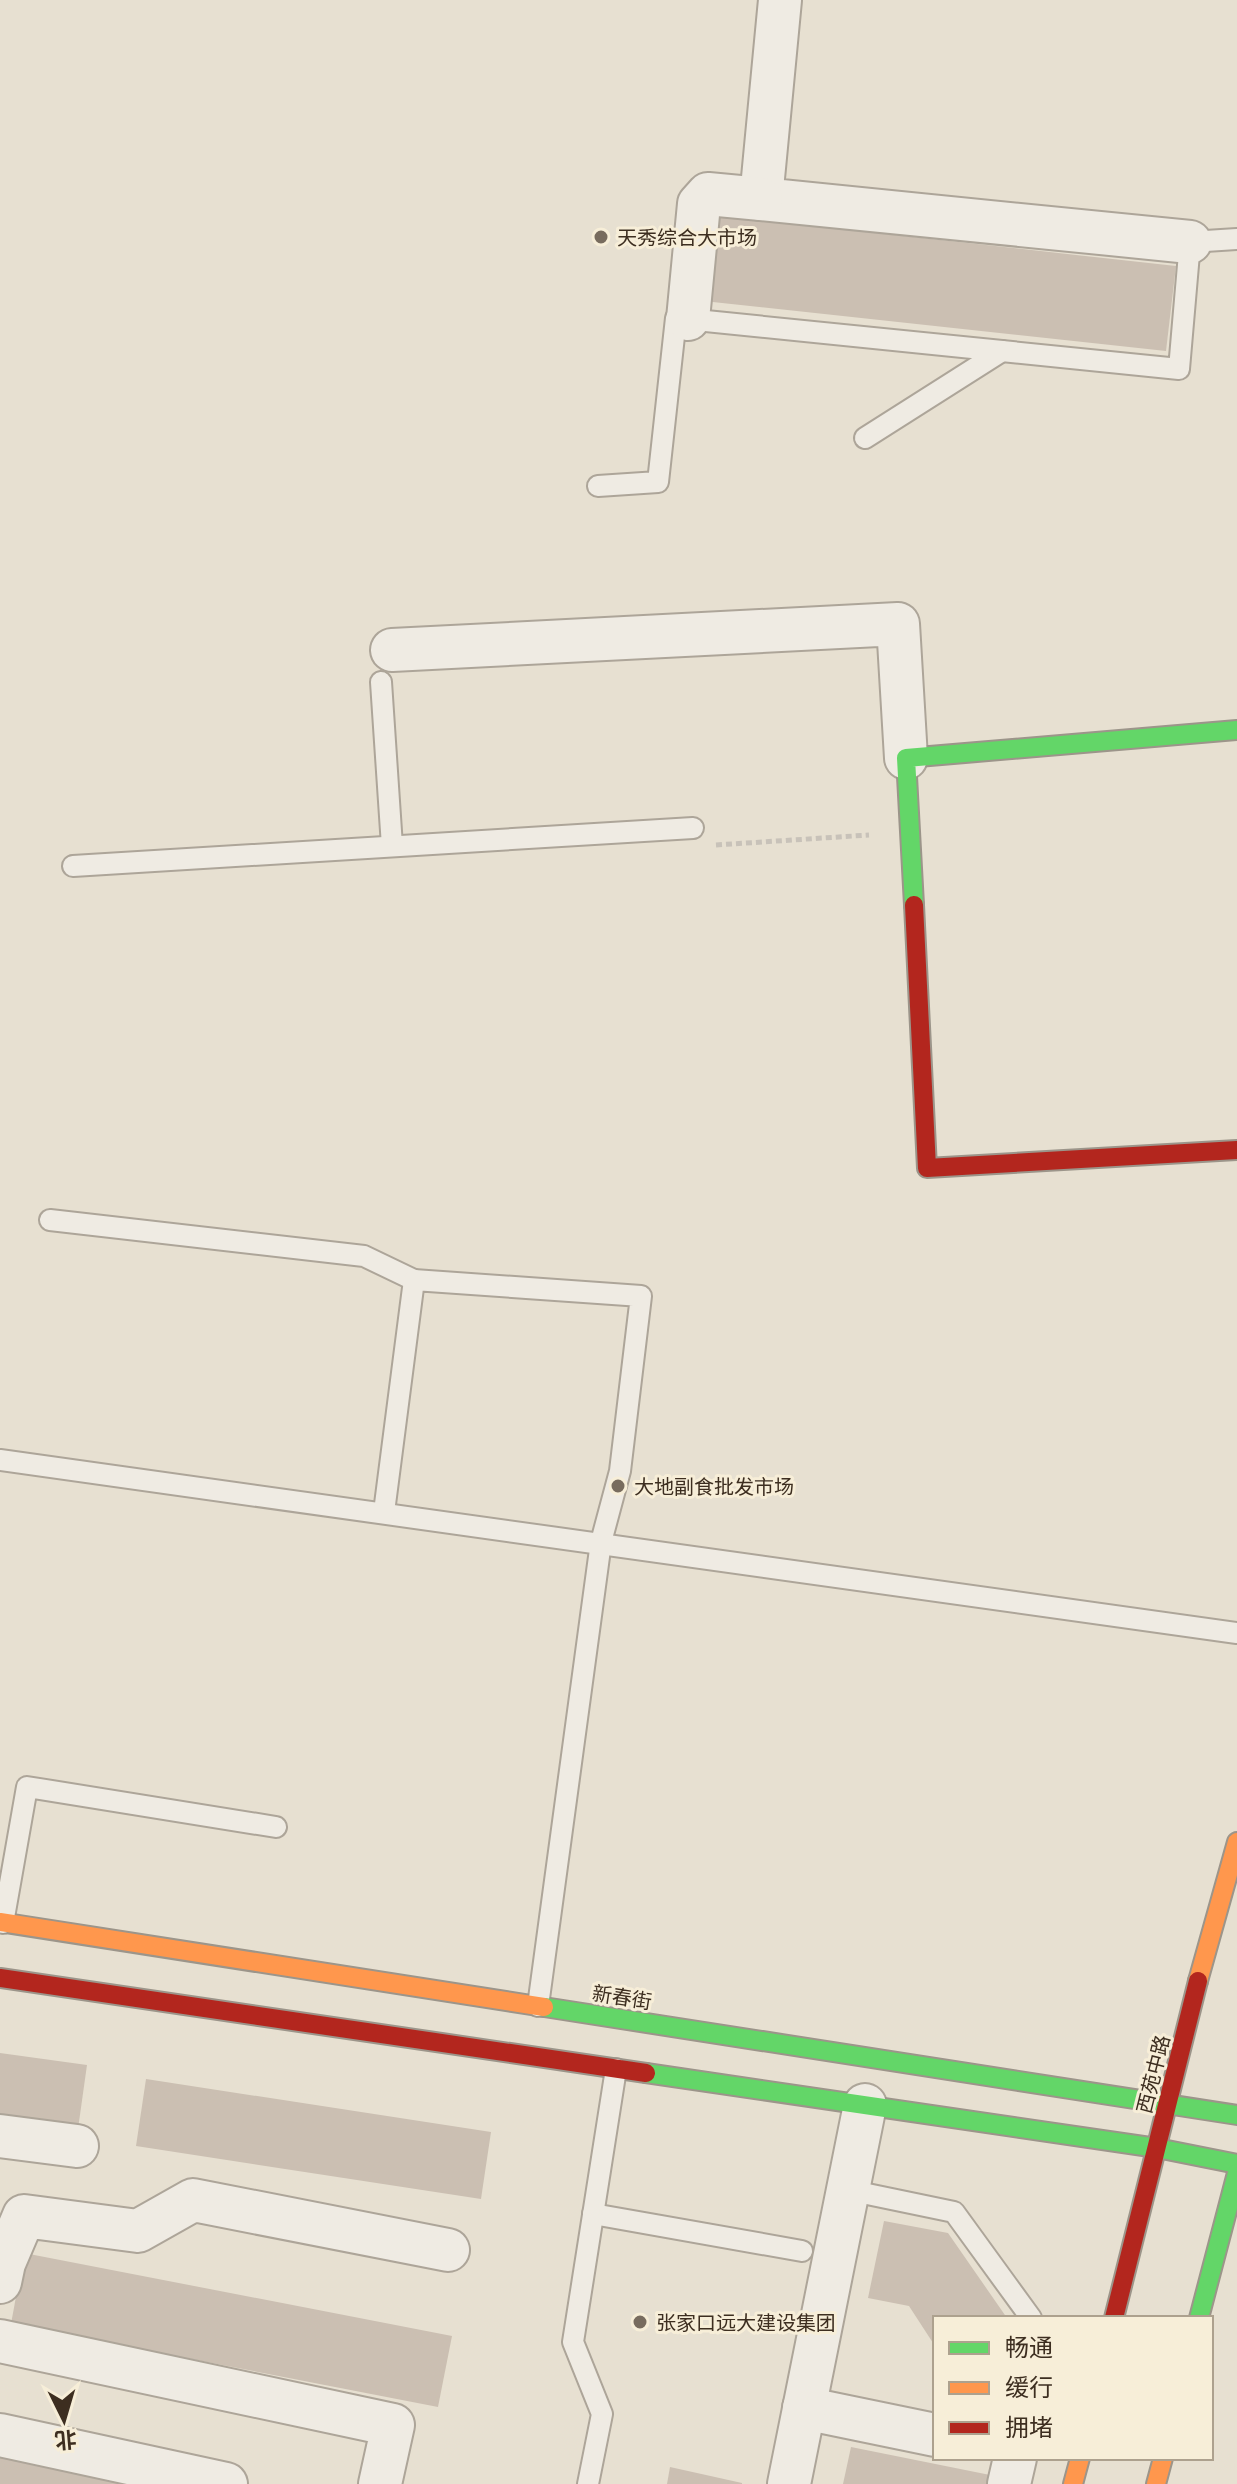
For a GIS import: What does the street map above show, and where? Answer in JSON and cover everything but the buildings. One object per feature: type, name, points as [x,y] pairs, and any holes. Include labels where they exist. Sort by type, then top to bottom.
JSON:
[{"type":"main road","points":[[1237,730],[906,758],[927,1168],[1237,1150]]},
{"type":"main road","name":"西苑中路","points":[[1115,2316],[1237,1842]]},
{"type":"main road","name":"新春街","points":[[2,1922],[1237,2115]]},
{"type":"main road","points":[[0,1978],[1157,2148],[1237,2164]]},
{"type":"main road","points":[[1200,2316],[1237,2173]]},
{"type":"main road","points":[[1073,2484],[1079,2460]]},
{"type":"main road","points":[[1156,2484],[1162,2460]]},
{"type":"street","points":[[761,199],[780,0]]},
{"type":"street","points":[[688,319],[699,204],[708,194],[1190,242]]},
{"type":"street","points":[[386,666],[898,624],[906,758]]},
{"type":"street","points":[[789,2484],[865,2105]]},
{"type":"street","points":[[0,2136],[77,2146]]},
{"type":"street","points":[[1,2269],[24,2216],[138,2231],[193,2200],[448,2250]]},
{"type":"street","points":[[0,2341],[393,2425],[380,2484]]},
{"type":"street","points":[[804,2408],[933,2435]]},
{"type":"street","points":[[0,2435],[226,2484]]},
{"type":"street","points":[[1009,2484],[1015,2460]]},
{"type":"lane","points":[[598,486],[658,482],[676,318],[1179,369],[1190,242],[1237,239]]},
{"type":"lane","points":[[865,438],[1002,351]]},
{"type":"lane","points":[[386,666],[392,846]]},
{"type":"lane","points":[[73,866],[693,828]]},
{"type":"lane","points":[[50,1220],[364,1256],[414,1280],[641,1296],[620,1471],[601,1542],[538,2006]]},
{"type":"lane","points":[[384,1512],[414,1280]]},
{"type":"lane","points":[[0,1460],[1237,1633]]},
{"type":"lane","points":[[2,1922],[27,1787],[276,1827]]},
{"type":"lane","points":[[588,2484],[602,2414],[573,2342],[616,2069]]},
{"type":"lane","points":[[848,2190],[954,2212],[1030,2316]]},
{"type":"lane","points":[[593,2214],[802,2251]]},
{"type":"path","points":[[693,828],[718,846],[910,832]]},
{"type":"traffic: fast","points":[[914,905],[906,758],[1237,730]]},
{"type":"traffic: fast","points":[[544,2007],[1237,2115]]},
{"type":"traffic: fast","points":[[646,2073],[1157,2148],[1237,2164]]},
{"type":"traffic: fast","points":[[1200,2316],[1237,2173]]},
{"type":"traffic: slow","points":[[1198,1981],[1237,1842]]},
{"type":"traffic: slow","points":[[0,1922],[544,2007]]},
{"type":"traffic: slow","points":[[1073,2484],[1079,2460]]},
{"type":"traffic: slow","points":[[1156,2484],[1162,2460]]},
{"type":"traffic: jam","points":[[914,905],[927,1168],[1237,1150]]},
{"type":"traffic: jam","points":[[0,1978],[646,2073]]},
{"type":"traffic: jam","points":[[1114,2316],[1198,1981]]},
{"type":"place","name":"天秀综合大市场","points":[[601,237]]},
{"type":"place","name":"大地副食批发市场","points":[[618,1486]]},
{"type":"place","name":"张家口远大建设集团","points":[[640,2322]]}]
